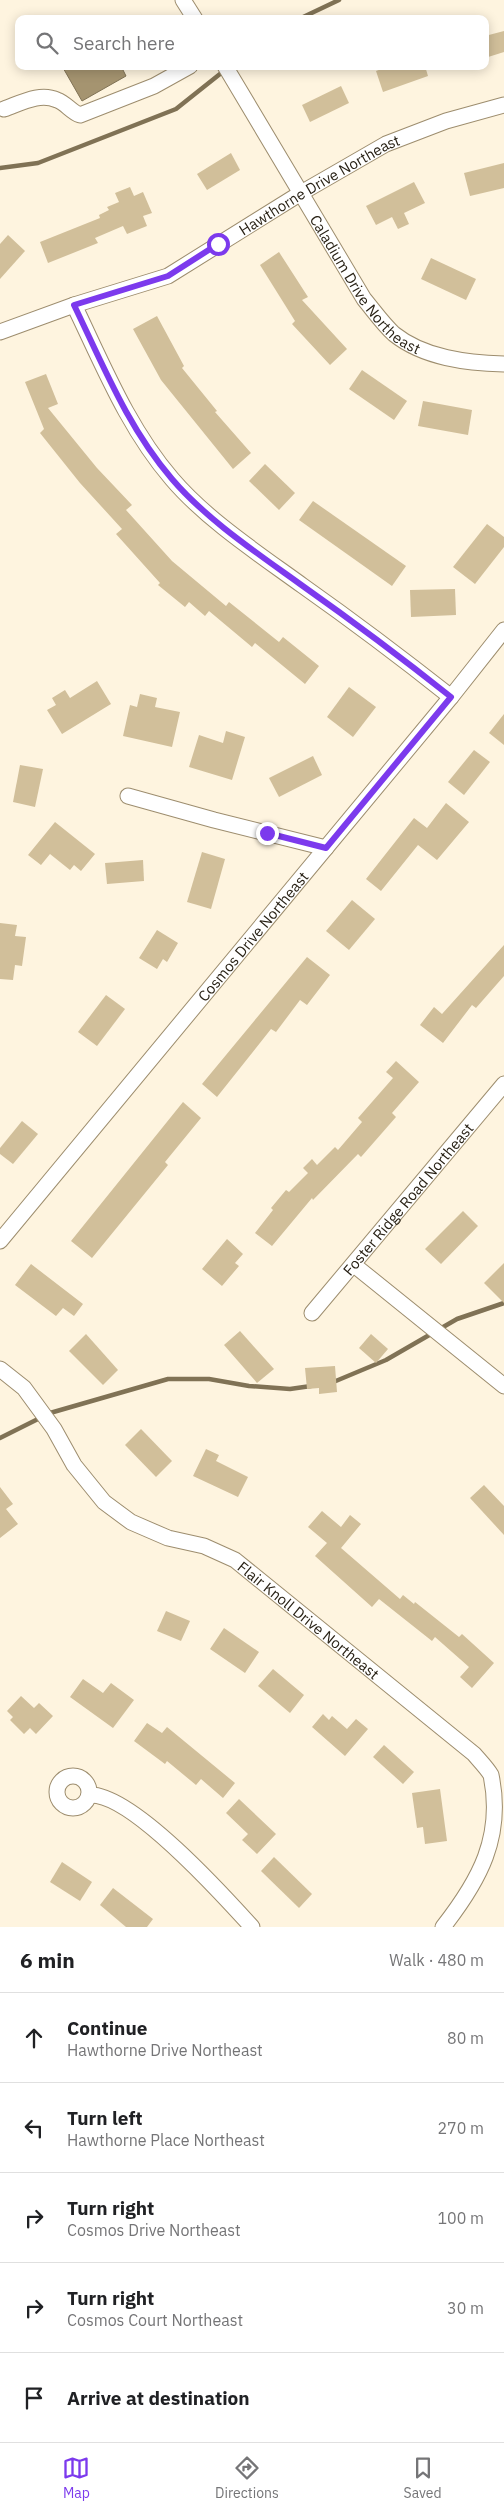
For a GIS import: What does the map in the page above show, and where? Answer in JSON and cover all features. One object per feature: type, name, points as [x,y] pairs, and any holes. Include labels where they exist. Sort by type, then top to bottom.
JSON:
[{"type":"street","points":[[183,0],[192,15]]},
{"type":"street","points":[[4,109],[40,96],[58,100],[80,116],[154,86],[183,70]]},
{"type":"street","name":"Caladium Drive Northeast","points":[[227,70],[364,299],[394,334],[428,352],[451,359],[504,364]]},
{"type":"street","name":"Hawthorne Drive Northeast","points":[[0,332],[74,305],[168,276],[301,193],[386,144],[446,122],[504,105]]},
{"type":"street","points":[[74,305],[126,413],[147,447],[173,480],[230,533],[373,636],[451,697]]},
{"type":"street","name":"Cosmos Drive Northeast","points":[[0,1241],[451,697],[504,630]]},
{"type":"street","points":[[128,796],[326,848]]},
{"type":"street","name":"Foster Ridge Road Northeast","points":[[312,1313],[504,1084]]},
{"type":"street","points":[[354,1265],[504,1386]]},
{"type":"street","name":"Flair Knoll Drive Northeast","points":[[0,1369],[24,1388],[54,1429],[74,1465],[104,1502],[138,1525],[168,1538],[204,1546],[235,1560],[497,1772],[501,1826],[496,1851],[478,1882],[443,1927]]},
{"type":"street","points":[[89,1795],[98,1794],[116,1802],[190,1860],[252,1927]]},
{"type":"shaded area","points":[[64,70],[123,70],[126,76],[82,101]]},
{"type":"building","points":[[504,31],[504,52],[489,57],[489,35]]},
{"type":"building","points":[[426,70],[428,76],[383,92],[376,71]]},
{"type":"building","points":[[341,86],[349,103],[310,122],[302,105]]},
{"type":"building","points":[[231,153],[240,170],[207,190],[197,174]]},
{"type":"building","points":[[504,163],[504,188],[470,196],[464,173]]},
{"type":"building","points":[[414,182],[425,203],[404,213],[409,224],[398,229],[392,217],[376,225],[366,206]]},
{"type":"building","points":[[130,187],[134,196],[143,192],[152,213],[143,216],[147,226],[127,234],[123,226],[95,238],[98,243],[48,263],[40,242],[100,218],[99,215],[109,210],[107,207],[119,202],[115,193]]},
{"type":"building","points":[[8,235],[25,251],[0,279],[0,244]]},
{"type":"building","points":[[279,252],[308,297],[302,300],[347,349],[330,365],[292,324],[295,321],[260,265]]},
{"type":"building","points":[[431,258],[476,279],[466,300],[421,279]]},
{"type":"building","points":[[157,316],[184,366],[182,368],[217,411],[215,412],[251,453],[233,469],[161,380],[133,329]]},
{"type":"building","points":[[362,370],[407,401],[394,420],[349,389]]},
{"type":"building","points":[[46,374],[58,404],[48,408],[97,468],[132,505],[126,510],[172,561],[226,606],[229,602],[279,642],[283,637],[319,666],[305,684],[255,643],[252,647],[209,611],[205,616],[189,602],[185,607],[158,585],[160,583],[116,534],[122,529],[80,483],[40,433],[44,429],[25,382]]},
{"type":"building","points":[[423,401],[472,410],[468,435],[418,426]]},
{"type":"building","points":[[265,464],[295,493],[279,510],[249,481]]},
{"type":"building","points":[[313,501],[406,566],[392,586],[299,520]]},
{"type":"building","points":[[487,524],[504,537],[504,547],[475,584],[453,567]]},
{"type":"building","points":[[455,589],[456,615],[411,617],[410,590]]},
{"type":"building","points":[[97,681],[111,704],[62,734],[47,710],[56,705],[52,698],[65,690],[70,698]]},
{"type":"building","points":[[349,687],[376,707],[353,737],[327,717]]},
{"type":"building","points":[[140,694],[157,698],[155,707],[180,712],[172,747],[123,736],[130,705],[137,707]]},
{"type":"building","points":[[504,714],[504,745],[489,733]]},
{"type":"building","points":[[226,731],[245,737],[232,780],[189,767],[199,735],[223,743]]},
{"type":"building","points":[[474,750],[490,762],[464,795],[448,782]]},
{"type":"building","points":[[313,756],[322,775],[279,797],[269,778]]},
{"type":"building","points":[[20,765],[43,769],[35,807],[13,802]]},
{"type":"building","points":[[446,803],[469,822],[437,860],[418,845],[381,891],[366,879],[414,818],[427,828]]},
{"type":"building","points":[[55,822],[95,854],[81,871],[74,865],[70,870],[50,854],[41,865],[28,855]]},
{"type":"building","points":[[202,852],[225,859],[211,909],[187,902]]},
{"type":"building","points":[[143,860],[144,881],[107,884],[105,863]]},
{"type":"building","points":[[352,900],[375,919],[349,950],[326,931]]},
{"type":"building","points":[[0,923],[17,925],[15,936],[26,937],[22,966],[15,965],[13,980],[0,979]]},
{"type":"building","points":[[157,930],[178,943],[167,962],[163,959],[157,969],[139,958]]},
{"type":"building","points":[[504,945],[504,976],[476,1008],[472,1005],[443,1043],[420,1025],[434,1007],[442,1014]]},
{"type":"building","points":[[307,957],[330,975],[307,1005],[300,1000],[276,1032],[271,1029],[217,1097],[202,1084]]},
{"type":"building","points":[[106,995],[125,1009],[97,1046],[78,1032]]},
{"type":"building","points":[[396,1061],[419,1082],[392,1113],[396,1117],[361,1157],[358,1154],[313,1200],[312,1198],[272,1246],[255,1233],[273,1210],[271,1208],[286,1190],[289,1192],[308,1173],[303,1168],[312,1159],[317,1165],[335,1147],[338,1150],[362,1122],[358,1118],[393,1078],[386,1072]]},
{"type":"building","points":[[183,1102],[201,1118],[165,1162],[168,1165],[92,1258],[71,1241]]},
{"type":"building","points":[[22,1121],[38,1134],[13,1164],[0,1154],[0,1148]]},
{"type":"building","points":[[463,1211],[478,1226],[441,1264],[425,1249]]},
{"type":"building","points":[[227,1239],[243,1254],[235,1263],[239,1266],[222,1286],[202,1269]]},
{"type":"building","points":[[504,1263],[504,1303],[484,1283]]},
{"type":"building","points":[[31,1264],[83,1304],[74,1316],[63,1308],[56,1316],[15,1285]]},
{"type":"building","points":[[240,1331],[274,1369],[257,1383],[224,1345]]},
{"type":"building","points":[[86,1334],[118,1370],[103,1385],[69,1351]]},
{"type":"building","points":[[371,1334],[388,1349],[376,1363],[359,1348]]},
{"type":"building","points":[[335,1366],[337,1392],[319,1394],[319,1388],[307,1389],[305,1368]]},
{"type":"building","points":[[141,1429],[172,1461],[156,1477],[125,1445]]},
{"type":"building","points":[[206,1449],[219,1455],[216,1461],[248,1477],[238,1497],[193,1476]]},
{"type":"building","points":[[484,1485],[504,1506],[504,1535],[470,1498]]},
{"type":"building","points":[[0,1487],[13,1504],[6,1509],[18,1524],[0,1538]]},
{"type":"building","points":[[322,1511],[341,1527],[350,1515],[361,1524],[341,1548],[400,1599],[403,1595],[414,1604],[415,1602],[459,1637],[462,1634],[494,1663],[472,1688],[460,1677],[469,1667],[435,1637],[432,1641],[379,1599],[372,1607],[315,1556],[327,1543],[308,1527]]},
{"type":"building","points":[[166,1611],[190,1621],[181,1641],[157,1631]]},
{"type":"building","points":[[224,1628],[259,1652],[245,1673],[210,1649]]},
{"type":"building","points":[[273,1669],[304,1695],[290,1713],[258,1686]]},
{"type":"building","points":[[83,1679],[103,1693],[111,1683],[134,1700],[113,1728],[70,1697]]},
{"type":"building","points":[[21,1696],[34,1708],[39,1703],[53,1716],[36,1734],[30,1728],[24,1734],[10,1720],[13,1717],[7,1711]]},
{"type":"building","points":[[323,1714],[329,1720],[332,1716],[347,1729],[356,1719],[368,1729],[345,1756],[312,1727]]},
{"type":"building","points":[[147,1723],[162,1733],[167,1727],[235,1783],[223,1798],[201,1779],[196,1785],[167,1761],[165,1764],[134,1741]]},
{"type":"building","points":[[384,1745],[414,1772],[403,1784],[373,1757]]},
{"type":"building","points":[[440,1789],[447,1841],[425,1844],[423,1827],[417,1828],[412,1793]]},
{"type":"building","points":[[239,1799],[276,1834],[257,1854],[242,1840],[248,1834],[226,1813]]},
{"type":"building","points":[[274,1857],[312,1894],[299,1908],[261,1871]]},
{"type":"building","points":[[62,1862],[92,1882],[80,1901],[50,1882]]},
{"type":"building","points":[[113,1888],[153,1919],[147,1927],[126,1927],[100,1905]]},
{"type":"waterway","points":[[307,15],[339,0]]},
{"type":"waterway","points":[[0,168],[38,163],[176,109],[225,70]]},
{"type":"waterway","points":[[331,1383],[386,1360],[457,1319],[504,1303]]},
{"type":"waterway","points":[[0,1438],[50,1413],[168,1379],[209,1379],[249,1386],[290,1389],[311,1386]]},
{"type":"route","points":[[218,244],[168,276],[74,305],[126,413],[147,447],[173,480],[230,533],[373,636],[451,697],[326,848],[267,833]]}]
